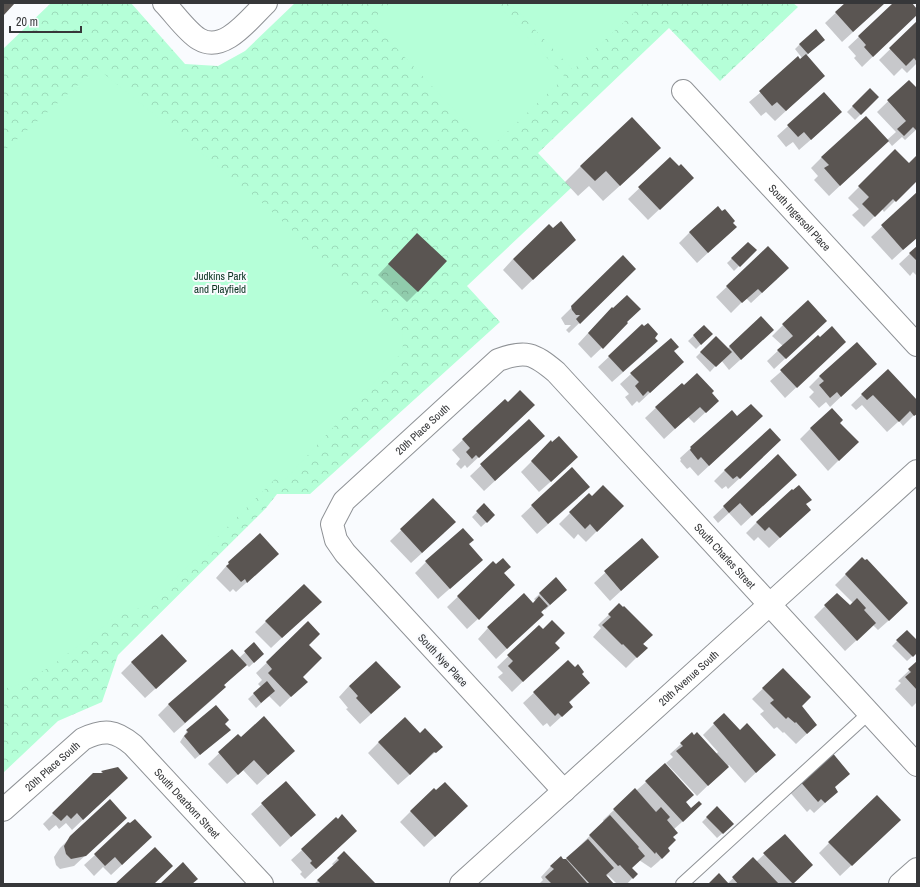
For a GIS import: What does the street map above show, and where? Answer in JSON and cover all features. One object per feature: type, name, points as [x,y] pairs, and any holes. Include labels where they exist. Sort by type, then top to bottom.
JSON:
[{"type":"street","points":[[164,3],[198,38],[211,44],[222,41],[232,35],[266,3]]},
{"type":"street","name":"South Ingersoll Place","points":[[683,91],[917,345]]},
{"type":"street","name":"20th Place South","points":[[332,524],[344,501],[498,360],[514,354],[528,354]]},
{"type":"street","name":"South Charles Street","points":[[528,354],[543,361],[556,372],[917,766]]},
{"type":"street","name":"20th Avenue South","points":[[461,884],[917,471]]},
{"type":"street","name":"South Nye Place","points":[[332,524],[336,540],[345,553],[564,791]]},
{"type":"street","name":"20th Place South","points":[[3,810],[83,739],[96,733],[106,732]]},
{"type":"street","name":"South Dearborn Street","points":[[106,732],[121,735],[133,744],[262,884]]},
{"type":"street","points":[[900,884],[917,869]]},
{"type":"lane","points":[[682,884],[869,713]]},
{"type":"green space","name":"Judkins Park and Playfield","points":[[51,3],[131,3],[185,64],[218,66],[245,51],[295,3],[793,3],[798,7],[720,81],[669,28],[538,153],[571,188],[467,286],[500,322],[310,494],[277,494],[266,508],[118,655],[102,702],[58,721],[3,773],[3,49]]},
{"type":"green space","points":[[390,3],[496,3],[565,77],[490,148],[371,21]]},
{"type":"green space","points":[[510,3],[644,3],[573,70]]},
{"type":"green space","points":[[97,68],[259,200],[402,331],[403,351],[284,481],[277,477],[151,604],[117,616],[50,667],[17,685],[3,689],[3,152]]},
{"type":"building","points":[[3,3],[15,3],[3,16]]},
{"type":"building","points":[[845,3],[885,3],[853,32],[835,12]]},
{"type":"building","points":[[893,3],[912,3],[917,9],[917,15],[873,57],[864,47],[866,45],[858,36]]},
{"type":"building","points":[[917,21],[917,62],[914,58],[906,66],[889,48]]},
{"type":"building","points":[[816,29],[825,40],[808,54],[799,44]]},
{"type":"building","points":[[806,54],[825,76],[786,111],[777,102],[772,106],[759,91],[798,56],[800,59]]},
{"type":"building","points":[[909,80],[917,88],[917,131],[913,127],[904,136],[897,129],[906,121],[887,100]]},
{"type":"building","points":[[870,88],[879,97],[861,115],[852,106]]},
{"type":"building","points":[[824,92],[842,112],[811,140],[804,132],[798,137],[787,125]]},
{"type":"building","points":[[866,116],[889,141],[840,186],[824,168],[829,165],[821,157]]},
{"type":"building","points":[[632,117],[661,148],[620,186],[606,171],[595,181],[580,166]]},
{"type":"building","points":[[895,149],[909,163],[917,155],[917,181],[896,202],[893,199],[875,217],[862,204],[869,197],[858,186]]},
{"type":"building","points":[[670,157],[679,166],[681,164],[694,178],[660,210],[638,187]]},
{"type":"building","points":[[917,192],[917,238],[903,250],[881,225]]},
{"type":"building","points":[[718,206],[722,211],[725,209],[735,221],[733,223],[737,227],[708,253],[689,232]]},
{"type":"building","points":[[561,221],[576,240],[533,280],[513,259],[549,224],[553,228]]},
{"type":"building","points":[[417,233],[447,261],[418,292],[388,264]]},
{"type":"building","points":[[748,242],[757,250],[740,267],[731,258]]},
{"type":"building","points":[[768,246],[789,268],[762,293],[758,289],[742,303],[726,286]]},
{"type":"building","points":[[917,246],[917,261],[909,253]]},
{"type":"building","points":[[623,255],[636,269],[580,324],[576,319],[580,315],[576,315],[571,306]]},
{"type":"building","points":[[627,295],[641,309],[603,349],[588,333],[612,307],[613,308]]},
{"type":"building","points":[[808,300],[827,321],[786,359],[777,350],[793,336],[782,324]]},
{"type":"building","points":[[761,316],[774,330],[741,360],[729,346]]},
{"type":"building","points":[[648,323],[658,334],[655,338],[658,341],[623,372],[608,356],[642,324],[644,326]]},
{"type":"building","points":[[704,325],[713,334],[701,345],[693,335]]},
{"type":"building","points":[[832,326],[846,342],[797,388],[780,370],[818,335],[820,337]]},
{"type":"building","points":[[716,336],[732,352],[716,367],[700,352]]},
{"type":"building","points":[[671,338],[679,347],[674,351],[684,362],[650,393],[648,391],[643,396],[635,386],[639,382],[630,373]]},
{"type":"building","points":[[857,342],[877,364],[841,397],[837,392],[830,398],[819,385],[824,381],[819,376]]},
{"type":"building","points":[[888,369],[917,400],[917,414],[914,416],[910,411],[899,422],[873,395],[867,400],[861,394]]},
{"type":"building","points":[[697,373],[714,391],[712,393],[719,401],[706,413],[700,407],[675,429],[655,407],[682,383],[684,385]]},
{"type":"building","points":[[520,390],[535,405],[479,458],[476,455],[472,459],[466,452],[470,448],[462,439],[505,399],[508,402]]},
{"type":"building","points":[[751,404],[763,416],[709,466],[701,457],[698,460],[690,450],[690,447],[732,410],[737,416]]},
{"type":"building","points":[[832,408],[843,420],[840,423],[859,442],[839,461],[810,428]]},
{"type":"building","points":[[529,419],[545,436],[495,481],[480,464]]},
{"type":"building","points":[[770,428],[781,440],[740,479],[737,476],[733,479],[724,470]]},
{"type":"building","points":[[559,436],[578,457],[551,482],[531,461],[551,440],[552,442]]},
{"type":"building","points":[[778,454],[797,475],[752,516],[740,503],[729,513],[723,506]]},
{"type":"building","points":[[572,467],[590,487],[548,524],[531,505]]},
{"type":"building","points":[[603,485],[624,506],[597,532],[590,524],[585,529],[569,512],[589,493],[592,496]]},
{"type":"building","points":[[799,485],[812,500],[806,504],[811,510],[780,538],[769,527],[765,531],[756,522],[792,489],[793,490]]},
{"type":"building","points":[[433,498],[456,522],[422,553],[400,529]]},
{"type":"building","points":[[484,503],[495,515],[487,523],[476,511]]},
{"type":"building","points":[[463,528],[474,540],[469,544],[483,560],[450,589],[425,561]]},
{"type":"building","points":[[260,533],[279,554],[247,583],[245,579],[241,582],[226,566],[229,564],[228,562]]},
{"type":"building","points":[[642,538],[659,557],[621,591],[604,571]]},
{"type":"building","points":[[862,557],[865,560],[867,559],[908,603],[889,621],[845,574]]},
{"type":"building","points":[[503,558],[511,567],[504,573],[515,585],[479,620],[457,596],[493,561],[496,564]]},
{"type":"building","points":[[556,577],[567,590],[550,605],[539,593]]},
{"type":"building","points":[[304,584],[322,602],[282,638],[265,621]]},
{"type":"building","points":[[524,593],[533,603],[539,596],[548,606],[541,612],[544,615],[507,649],[487,627]]},
{"type":"building","points":[[837,593],[850,605],[857,598],[866,608],[864,610],[876,623],[857,641],[824,605]]},
{"type":"building","points":[[619,603],[623,607],[624,606],[653,635],[643,644],[648,648],[637,658],[602,625],[611,617],[608,614]]},
{"type":"building","points":[[552,620],[565,633],[555,643],[560,648],[523,682],[508,666],[513,661],[507,655],[539,625],[543,629]]},
{"type":"building","points":[[308,621],[320,634],[309,645],[322,658],[303,677],[308,682],[291,697],[268,673],[272,669],[266,662]]},
{"type":"building","points":[[907,630],[917,640],[917,653],[913,657],[896,640]]},
{"type":"building","points":[[162,634],[187,661],[156,689],[131,662]]},
{"type":"building","points":[[254,642],[264,654],[254,663],[244,651]]},
{"type":"building","points":[[232,649],[247,665],[224,685],[226,687],[185,723],[168,704]]},
{"type":"building","points":[[568,660],[575,667],[578,664],[584,672],[582,674],[590,683],[569,702],[573,707],[562,717],[558,713],[555,716],[533,692]]},
{"type":"building","points":[[376,661],[401,687],[371,714],[356,698],[358,696],[349,686]]},
{"type":"building","points":[[917,661],[917,690],[905,677],[911,672],[908,669]]},
{"type":"building","points":[[783,668],[811,697],[802,706],[817,725],[807,734],[796,722],[795,723],[788,717],[786,719],[770,703],[774,700],[762,688]]},
{"type":"building","points":[[267,681],[275,691],[261,703],[253,693]]},
{"type":"building","points":[[216,705],[229,720],[225,724],[231,730],[200,755],[184,736],[188,732],[186,730]]},
{"type":"building","points":[[724,713],[740,730],[747,723],[776,755],[756,773],[713,723]]},
{"type":"building","points":[[264,716],[295,751],[268,775],[254,760],[238,775],[218,752],[238,734],[241,737]]},
{"type":"building","points":[[405,717],[420,733],[425,728],[443,747],[436,753],[434,752],[410,775],[378,742]]},
{"type":"building","points":[[692,732],[694,735],[697,732],[729,767],[708,786],[676,751],[683,746],[680,743]]},
{"type":"building","points":[[831,751],[850,774],[835,787],[838,792],[825,803],[821,799],[818,802],[798,779]]},
{"type":"building","points":[[665,763],[694,795],[686,802],[691,808],[699,801],[702,804],[683,822],[645,781]]},
{"type":"building","points":[[118,767],[128,778],[83,820],[77,813],[71,819],[67,815],[61,821],[52,813],[93,773],[103,773],[101,771]]},
{"type":"building","points":[[286,781],[316,815],[291,837],[261,803]]},
{"type":"building","points":[[445,782],[468,806],[435,837],[410,811],[434,788],[436,790]]},
{"type":"building","points":[[635,788],[656,812],[661,807],[670,817],[667,820],[678,833],[673,837],[676,840],[668,848],[670,851],[662,859],[656,852],[655,854],[613,809]]},
{"type":"building","points":[[877,795],[901,820],[852,866],[828,842]]},
{"type":"building","points":[[110,799],[127,818],[86,856],[71,859],[66,854],[64,846],[70,836]]},
{"type":"building","points":[[717,806],[734,824],[723,834],[706,817]]},
{"type":"building","points":[[342,814],[357,831],[316,869],[310,863],[312,861],[301,849],[336,817],[338,819]]},
{"type":"building","points":[[610,815],[639,847],[638,848],[645,856],[632,868],[638,874],[633,879],[620,865],[618,866],[589,835]]},
{"type":"building","points":[[135,819],[152,837],[122,865],[115,857],[105,866],[94,854],[128,822],[130,823]]},
{"type":"building","points":[[785,834],[813,865],[793,884],[763,853]]},
{"type":"building","points":[[588,839],[614,868],[606,875],[614,884],[590,884],[566,858]]},
{"type":"building","points":[[155,847],[173,866],[154,884],[115,884]]},
{"type":"building","points":[[344,851],[376,884],[321,884],[317,880],[339,860],[337,858]]},
{"type":"building","points":[[561,856],[563,859],[566,859],[588,884],[552,884],[545,877],[554,869],[550,866]]},
{"type":"building","points":[[753,857],[779,884],[738,884],[732,877]]},
{"type":"building","points":[[183,862],[198,879],[192,884],[160,884]]},
{"type":"building","points":[[719,873],[729,884],[708,884]]}]
